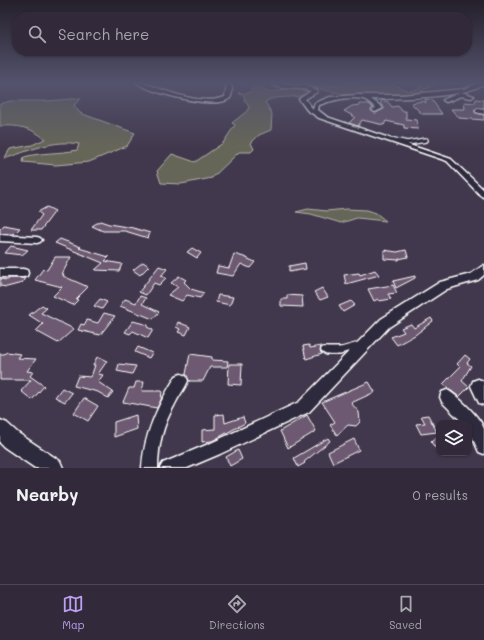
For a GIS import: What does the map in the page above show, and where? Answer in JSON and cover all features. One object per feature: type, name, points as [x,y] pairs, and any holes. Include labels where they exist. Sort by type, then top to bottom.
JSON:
[{"type":"main road","points":[[0,430],[11,440],[53,468]]},
{"type":"street","points":[[306,105],[322,117],[449,160],[484,194]]},
{"type":"street","points":[[310,105],[322,117]]},
{"type":"street","points":[[315,110],[317,105]]},
{"type":"street","points":[[375,110],[380,108],[376,105]]},
{"type":"street","points":[[0,238],[37,240]]},
{"type":"street","points":[[168,468],[215,449],[304,407],[363,344],[385,323],[444,284],[474,277],[484,269]]},
{"type":"street","points":[[0,273],[23,273]]},
{"type":"street","points":[[150,468],[155,431],[161,416],[181,381]]},
{"type":"street","points":[[447,397],[473,423],[483,440],[484,447]]},
{"type":"lane","points":[[392,140],[407,143],[426,140]]},
{"type":"lane","points":[[324,350],[330,353],[341,352],[353,346],[363,344]]},
{"type":"green space","points":[[0,105],[74,105],[80,113],[135,133],[127,146],[89,162],[56,165],[23,162],[24,157],[30,155],[77,150],[79,144],[51,144],[4,159],[10,149],[32,145],[45,139],[29,129],[13,126],[0,126]]},
{"type":"green space","points":[[248,105],[267,105],[272,114],[271,130],[259,135],[251,143],[254,149],[251,152],[239,152],[212,178],[181,184],[161,183],[157,171],[172,154],[195,162],[223,143],[235,125],[232,123],[247,111],[249,107]]},
{"type":"green space","points":[[308,209],[327,211],[346,209],[367,210],[376,213],[386,221],[357,218],[341,223],[311,214],[296,212]]},
{"type":"building","points":[[370,105],[373,108],[371,110],[376,113],[384,109],[381,105],[390,105],[392,107],[398,106],[402,111],[406,111],[406,119],[417,120],[418,129],[404,128],[404,125],[386,121],[384,125],[362,120],[358,126],[349,123],[355,117],[344,111],[352,106]]},
{"type":"building","points":[[413,105],[435,105],[442,114],[422,114]]},
{"type":"building","points":[[464,105],[484,105],[484,108],[477,108],[474,110],[476,113],[484,115],[484,120],[459,118],[451,109],[465,109]]},
{"type":"building","points":[[47,207],[55,211],[41,230],[31,230],[42,215],[38,212]]},
{"type":"building","points":[[100,221],[150,233],[148,238],[125,231],[103,231],[92,226]]},
{"type":"building","points":[[4,225],[20,228],[14,234],[0,234],[0,229]]},
{"type":"building","points":[[60,239],[81,247],[79,248],[109,257],[105,261],[122,264],[119,271],[95,270],[103,263],[55,243]]},
{"type":"building","points":[[11,246],[28,250],[22,255],[5,253]]},
{"type":"building","points":[[192,248],[201,253],[197,258],[187,252]]},
{"type":"building","points":[[384,250],[397,252],[406,250],[408,257],[399,260],[384,259]]},
{"type":"building","points":[[234,254],[255,262],[250,268],[241,264],[233,276],[216,273],[218,266],[229,268]]},
{"type":"building","points":[[55,257],[71,257],[62,274],[64,274],[63,276],[88,287],[76,299],[78,300],[73,305],[53,296],[62,287],[35,280],[43,269],[47,270]]},
{"type":"building","points":[[143,262],[149,266],[140,275],[133,270]]},
{"type":"building","points":[[305,263],[306,269],[289,272],[289,266]]},
{"type":"building","points":[[159,266],[167,269],[161,276],[166,278],[159,285],[154,283],[146,295],[139,292]]},
{"type":"building","points":[[375,270],[379,275],[346,284],[344,275],[359,273],[360,275]]},
{"type":"building","points":[[179,276],[186,280],[184,282],[191,289],[204,293],[200,298],[187,295],[182,301],[168,295],[178,287],[171,283]]},
{"type":"building","points":[[415,276],[415,278],[396,288],[393,281]]},
{"type":"building","points":[[9,278],[25,278],[22,283],[7,287],[0,286],[0,279],[8,280]]},
{"type":"building","points":[[393,285],[397,293],[388,294],[391,299],[379,301],[378,299],[374,301],[368,289]]},
{"type":"building","points":[[322,288],[328,297],[320,300],[314,292]]},
{"type":"building","points":[[218,295],[233,297],[230,305],[216,302]]},
{"type":"building","points":[[287,295],[302,296],[303,307],[281,306],[281,299],[287,299]]},
{"type":"building","points":[[140,296],[146,298],[142,304],[159,312],[153,319],[120,306],[125,299],[136,303]]},
{"type":"building","points":[[100,299],[107,302],[102,309],[94,306]]},
{"type":"building","points":[[351,301],[355,305],[343,312],[339,306]]},
{"type":"building","points":[[42,305],[47,308],[41,313],[74,329],[58,343],[36,331],[43,324],[29,315]]},
{"type":"building","points":[[104,313],[115,316],[100,335],[78,330],[81,324],[84,325],[87,320],[98,323]]},
{"type":"building","points":[[431,318],[433,321],[415,335],[397,345],[391,337],[404,332],[401,328],[411,324],[414,328]]},
{"type":"building","points":[[133,321],[148,325],[147,327],[153,330],[148,338],[133,331],[130,334],[125,332]]},
{"type":"building","points":[[178,322],[190,327],[186,335],[178,332],[180,329],[176,327]]},
{"type":"building","points":[[309,345],[310,348],[321,346],[320,351],[322,354],[306,359],[303,346]]},
{"type":"building","points":[[138,347],[152,353],[149,358],[135,352]]},
{"type":"building","points":[[7,352],[20,354],[17,358],[36,359],[27,371],[33,372],[30,376],[44,386],[32,400],[21,391],[31,380],[0,380],[0,354]]},
{"type":"building","points":[[190,354],[212,357],[212,360],[228,361],[227,367],[210,367],[203,381],[189,381],[186,374]]},
{"type":"building","points":[[465,355],[470,359],[467,363],[471,366],[462,381],[469,387],[459,397],[443,384],[460,367],[457,364]]},
{"type":"building","points":[[97,357],[107,361],[98,374],[103,375],[98,382],[113,392],[108,398],[98,392],[74,386],[78,376],[91,377],[95,365],[93,365]]},
{"type":"building","points":[[119,364],[136,366],[132,374],[117,371]]},
{"type":"building","points":[[229,364],[242,364],[241,385],[228,384]]},
{"type":"building","points":[[136,382],[144,382],[142,391],[162,391],[161,400],[157,408],[123,402],[129,388],[134,388]]},
{"type":"building","points":[[369,382],[375,392],[351,403],[359,412],[360,422],[356,426],[348,425],[337,435],[330,425],[335,422],[322,402]]},
{"type":"building","points":[[62,388],[72,393],[65,402],[55,397]]},
{"type":"building","points":[[84,398],[98,406],[88,421],[74,413]]},
{"type":"building","points":[[224,414],[225,423],[243,417],[245,423],[212,441],[202,442],[202,430],[215,429],[215,415]]},
{"type":"building","points":[[136,415],[137,429],[114,437],[114,422]]},
{"type":"building","points":[[307,415],[316,431],[288,448],[280,431]]},
{"type":"building","points":[[428,415],[436,432],[421,434],[416,424],[425,423],[421,416]]},
{"type":"building","points":[[328,438],[330,441],[304,462],[305,463],[298,467],[294,458]]},
{"type":"building","points":[[436,438],[436,449],[431,442]]},
{"type":"building","points":[[354,439],[359,450],[333,463],[328,452]]},
{"type":"building","points":[[238,450],[242,459],[230,466],[226,457]]}]
